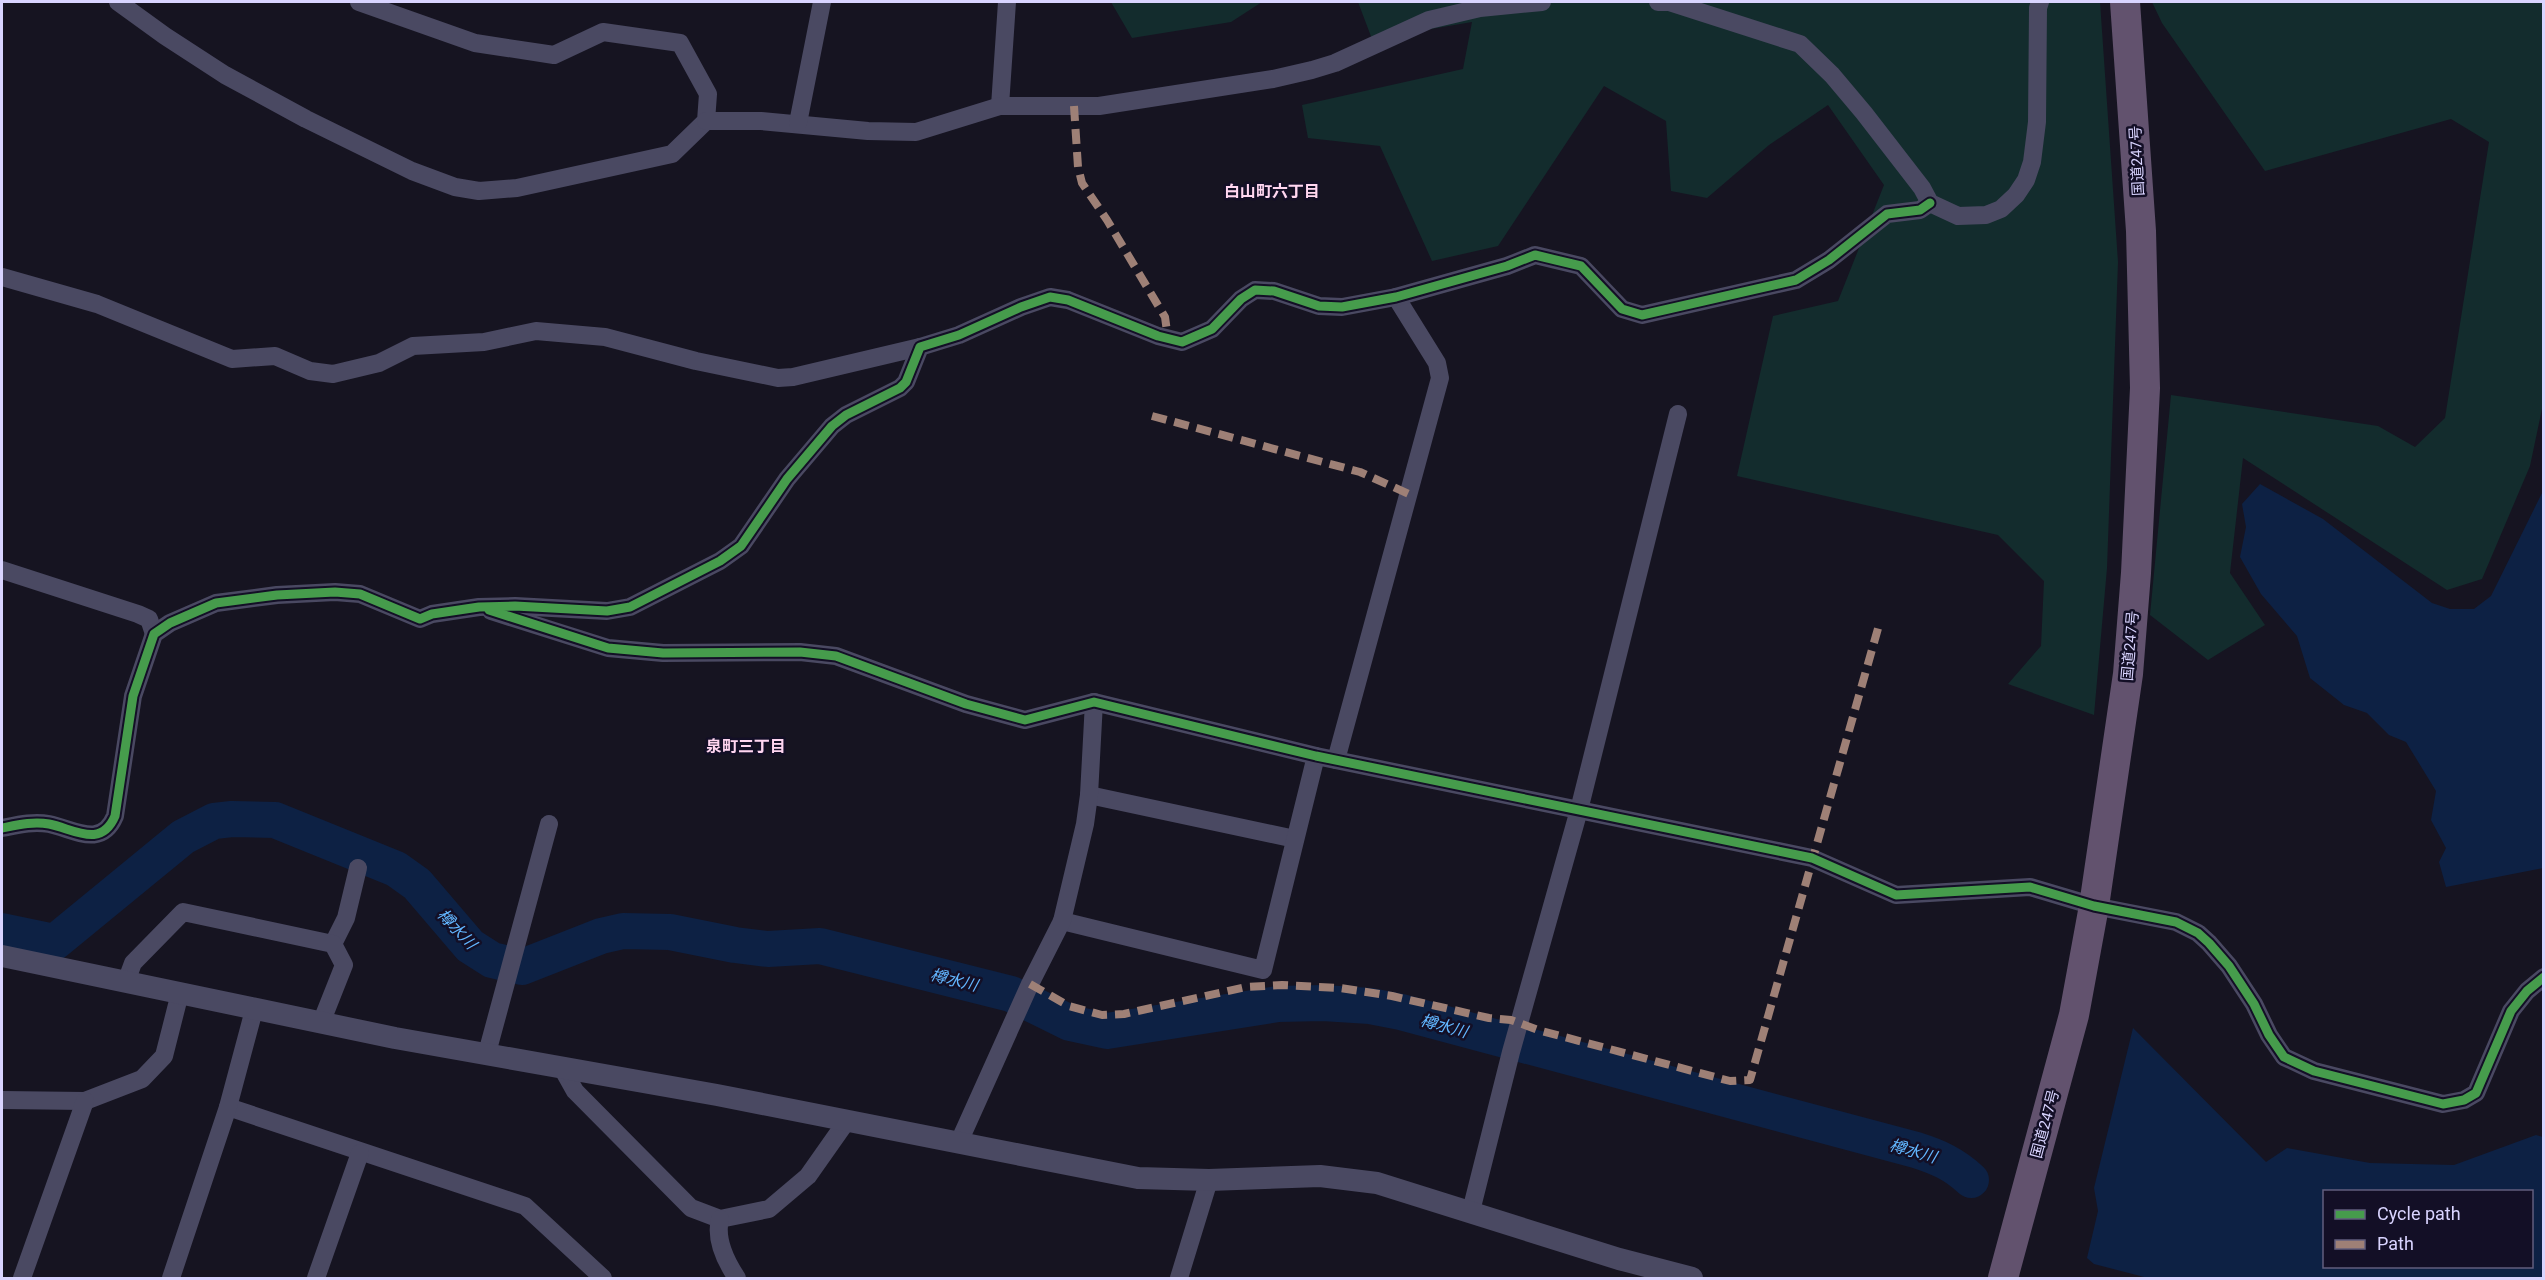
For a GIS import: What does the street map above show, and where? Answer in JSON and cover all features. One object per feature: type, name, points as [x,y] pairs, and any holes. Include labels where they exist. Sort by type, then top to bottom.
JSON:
[{"type":"highway","name":"国道247号","points":[[2003,1278],[2074,1015],[2094,906],[2128,674],[2136,573],[2145,388],[2140,219],[2125,2]]},
{"type":"street","points":[[118,2],[225,75],[276,103],[412,171],[467,189],[479,191],[517,188],[672,154],[706,121],[708,94],[680,43],[603,32],[554,55],[475,43],[403,9],[359,2]]},
{"type":"street","points":[[798,123],[822,2]]},
{"type":"street","points":[[1000,106],[1007,2],[1002,2]]},
{"type":"street","points":[[706,121],[761,121],[868,131],[916,132],[1000,106],[1099,106],[1273,79],[1335,63],[1429,20],[1480,8],[1542,2]]},
{"type":"street","points":[[1658,2],[1680,6],[1800,44],[1845,90],[1922,188],[1930,203],[1958,216],[1986,215],[2001,209],[2016,195],[2026,180],[2035,144],[2040,2]]},
{"type":"street","points":[[2,278],[97,304],[232,359],[275,356],[310,371],[333,374],[379,363],[413,345],[484,342],[536,331],[605,337],[696,361],[778,378],[793,377],[920,347],[959,335],[1021,306],[1050,297],[1068,300],[1158,336],[1182,342],[1212,329],[1241,299],[1255,290],[1274,291],[1319,306],[1342,307],[1396,297],[1507,266],[1535,255],[1581,266],[1622,309],[1642,315],[1756,287],[1796,280],[1829,260],[1887,214],[1920,210],[1930,203]]},
{"type":"street","points":[[1336,760],[1440,378],[1437,363],[1396,297]]},
{"type":"street","points":[[154,634],[189,614],[216,603],[277,595],[335,592],[360,594],[420,619],[432,614],[479,607],[526,606],[607,611],[630,607],[720,561],[741,546],[770,501],[832,426],[846,415],[900,388],[906,382],[920,347]]},
{"type":"street","points":[[1471,1211],[1511,1052],[1579,810],[1678,414]]},
{"type":"street","points":[[2,570],[138,614],[149,619],[154,634],[133,696],[115,816],[111,826],[100,833],[88,836],[48,824],[24,823],[2,828]]},
{"type":"street","points":[[479,607],[608,648],[663,652],[800,652],[836,656],[966,704],[1025,720],[1094,702],[1316,756],[1812,858],[1896,895],[2030,887],[2094,906],[2176,922],[2198,933],[2209,943],[2241,983],[2277,1049],[2292,1062],[2325,1074],[2443,1104],[2464,1100],[2476,1093],[2511,1011],[2527,991],[2544,977]]},
{"type":"street","points":[[959,1142],[1028,988],[1062,921],[1085,824],[1089,795],[1094,702]]},
{"type":"street","points":[[1062,921],[1263,970],[1316,756]]},
{"type":"street","points":[[1089,795],[1295,839]]},
{"type":"street","points":[[487,1053],[549,824]]},
{"type":"street","points":[[333,944],[346,918],[358,868]]},
{"type":"street","points":[[126,982],[133,963],[183,912],[333,944]]},
{"type":"street","points":[[321,1023],[344,965],[333,944]]},
{"type":"street","points":[[2,956],[254,1010],[717,1095],[1138,1178],[1209,1180],[1320,1176],[1377,1183],[1619,1259],[1692,1278]]},
{"type":"street","points":[[2,1100],[85,1101],[142,1079],[164,1056],[180,993]]},
{"type":"street","points":[[171,1278],[228,1107],[254,1010]]},
{"type":"street","points":[[561,1066],[575,1091],[691,1208],[720,1219],[769,1209],[808,1176],[846,1122]]},
{"type":"street","points":[[22,1278],[85,1101]]},
{"type":"street","points":[[228,1107],[360,1153],[525,1206],[601,1278]]},
{"type":"street","points":[[316,1278],[360,1153]]},
{"type":"street","points":[[1179,1278],[1209,1180]]},
{"type":"street","points":[[720,1219],[717,1229],[720,1242],[737,1278]]},
{"type":"green space","points":[[1111,2],[1262,2],[1231,22],[1132,38]]},
{"type":"green space","points":[[1358,2],[2100,2],[2118,262],[2107,568],[2094,715],[2008,684],[2041,646],[2044,581],[1998,535],[1737,476],[1773,316],[1838,301],[1884,185],[1828,105],[1769,145],[1707,198],[1671,191],[1666,121],[1604,86],[1498,246],[1432,261],[1380,146],[1308,138],[1302,105],[1463,69],[1472,22],[1372,39]]},
{"type":"green space","points":[[2152,2],[2543,2],[2543,404],[2530,466],[2482,579],[2447,590],[2243,458],[2230,573],[2265,625],[2208,660],[2150,615],[2171,395],[2378,426],[2415,447],[2445,418],[2489,142],[2451,119],[2265,171],[2162,23]]},
{"type":"water","points":[[2260,484],[2323,519],[2432,603],[2450,609],[2474,609],[2491,596],[2543,491],[2543,868],[2446,887],[2439,862],[2446,848],[2431,820],[2436,791],[2406,742],[2389,735],[2367,713],[2344,705],[2310,678],[2297,636],[2261,594],[2240,557],[2246,527],[2242,504]]},
{"type":"water","points":[[2133,1028],[2266,1162],[2287,1148],[2370,1163],[2454,1165],[2536,1135],[2543,1137],[2543,1278],[2148,1278],[2094,1264],[2087,1258],[2098,1211],[2094,1188]]},
{"type":"waterway","name":"樽水川","points":[[2,931],[55,942],[183,837],[214,821],[275,820],[396,869],[417,884],[470,946],[492,960],[522,967],[601,936],[623,931],[670,932],[768,949],[820,946],[1011,994],[1070,1023],[1107,1031],[1278,1004],[1323,1003],[1370,1006],[1401,1012],[1916,1150],[1945,1162],[1971,1180]]},
{"type":"marked path","points":[[1074,106],[1078,167],[1082,183],[1165,317],[1168,339]]},
{"type":"marked path","points":[[1152,416],[1360,472],[1409,494]]},
{"type":"marked path","points":[[1030,984],[1069,1006],[1102,1015],[1124,1014],[1246,987],[1282,985],[1340,988],[1392,996],[1489,1018],[1511,1020],[1538,1030],[1730,1081],[1750,1080],[1879,625]]},
{"type":"cycle path","points":[[2,828],[43,823],[86,834],[95,834],[109,826],[115,816],[133,696],[154,634],[170,623],[216,603],[277,595],[335,592],[360,594],[420,619],[432,614],[479,607],[515,606],[607,611],[630,607],[720,561],[741,546],[787,479],[832,426],[846,415],[900,388],[906,382],[920,347],[959,335],[1021,307],[1050,297],[1068,300],[1158,336],[1182,342],[1212,329],[1241,299],[1255,290],[1274,291],[1319,306],[1342,307],[1396,297],[1507,266],[1535,255],[1581,266],[1622,309],[1642,315],[1796,280],[1829,260],[1887,214],[1920,210],[1930,203]]},
{"type":"cycle path","points":[[489,610],[608,648],[663,653],[800,652],[836,656],[966,704],[1025,720],[1094,702],[1316,756],[1812,858],[1896,895],[2030,887],[2094,906],[2176,922],[2198,933],[2229,966],[2284,1057],[2314,1071],[2443,1104],[2464,1100],[2476,1093],[2511,1011],[2527,991],[2544,977]]},
{"type":"district","name":"白山町六丁目","points":[[1272,191]]},
{"type":"district","name":"泉町三丁目","points":[[746,746]]}]
